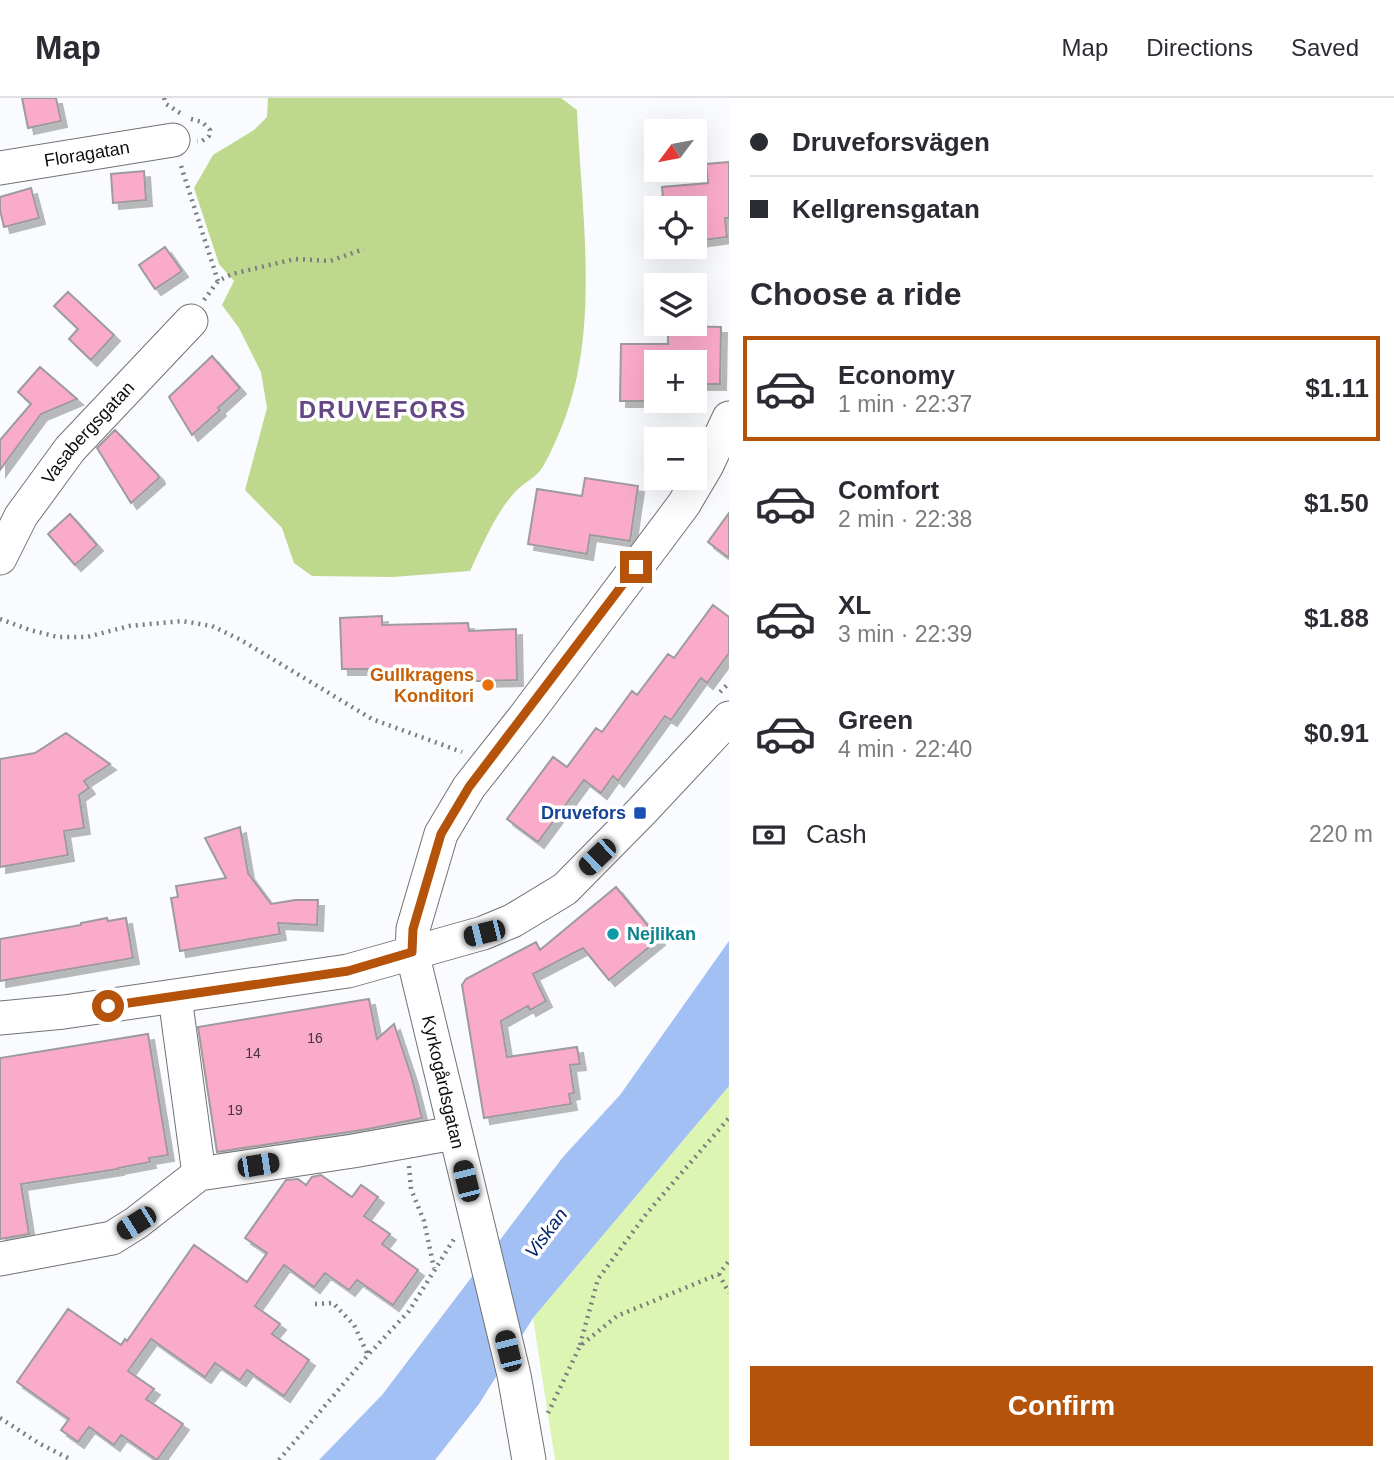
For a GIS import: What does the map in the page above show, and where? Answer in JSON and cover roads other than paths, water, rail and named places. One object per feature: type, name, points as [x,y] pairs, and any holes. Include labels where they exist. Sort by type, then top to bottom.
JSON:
[{"type":"street","name":"Floragatan","points":[[0,168],[173,140]]},
{"type":"street","name":"Vasabergsgatan","points":[[0,558],[21,516],[71,449],[191,321]]},
{"type":"street","points":[[412,952],[413,929],[441,834],[469,787],[684,504],[707,466],[729,418]]},
{"type":"street","points":[[0,1018],[175,997],[348,971],[484,933],[513,921],[565,889],[729,718]]},
{"type":"street","name":"Kyrkogårdsgatan","points":[[412,952],[454,1133],[470,1244],[514,1375],[526,1444]]},
{"type":"street","points":[[175,997],[199,1174]]},
{"type":"street","points":[[0,1259],[112,1238],[136,1223],[199,1174],[454,1133]]},
{"type":"water","name":"Viskan","points":[[729,941],[729,1086],[533,1318],[479,1404],[435,1460],[319,1460],[382,1395],[563,1157],[620,1095]]},
{"type":"place","name":"Gullkragens Konditori","points":[[488,685]]},
{"type":"place","name":"Druvefors","points":[[640,813]]},
{"type":"place","name":"Nejlikan","points":[[613,934]]},
{"type":"district","name":"DRUVEFORS","points":[[383,409]]}]
